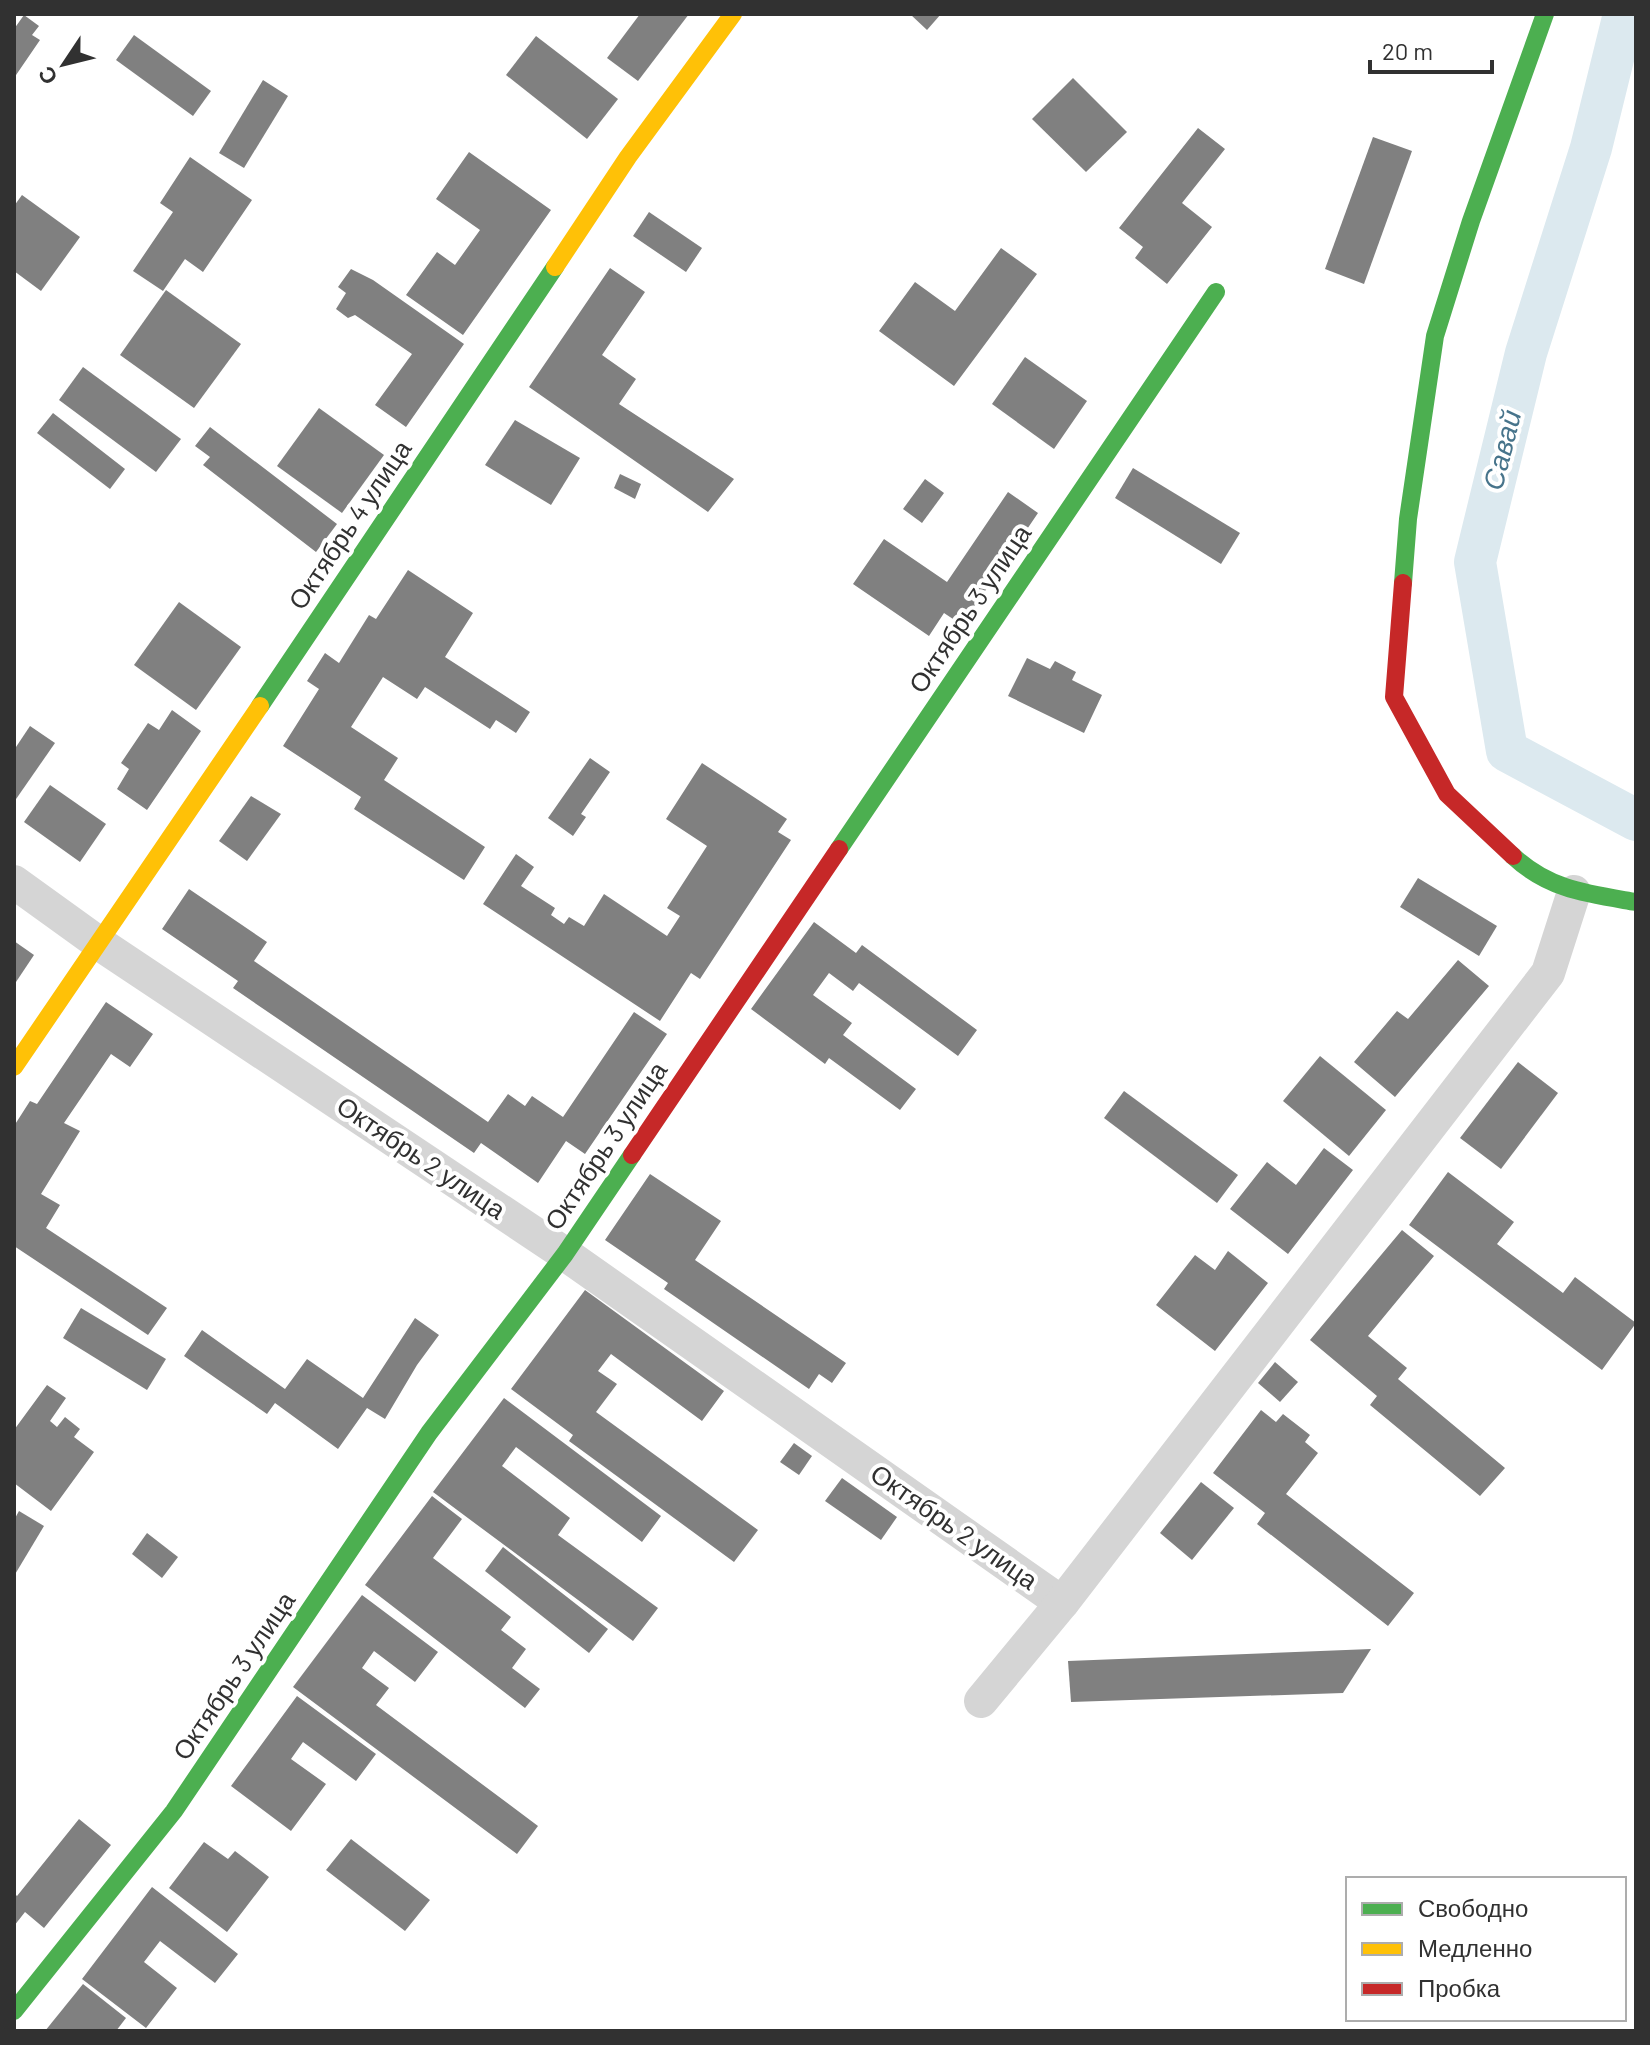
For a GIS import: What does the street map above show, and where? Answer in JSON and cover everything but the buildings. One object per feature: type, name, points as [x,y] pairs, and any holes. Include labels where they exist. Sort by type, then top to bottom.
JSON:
[{"type":"street","name":"Октябрь 4 улица","points":[[14,1067],[100,944],[628,157],[733,14]]},
{"type":"street","points":[[1545,14],[1471,221],[1435,336],[1408,519],[1394,697],[1447,794],[1529,871],[1574,892],[1636,902]]},
{"type":"street","name":"Октябрь 3 улица","points":[[14,2011],[174,1811],[429,1433],[565,1254],[1216,292]]},
{"type":"street","name":"Октябрь 2 улица","points":[[14,882],[100,944],[565,1254],[1062,1603]]},
{"type":"street","points":[[981,1701],[1062,1603],[1548,973],[1574,892]]},
{"type":"waterway","name":"Савай","points":[[1624,14],[1591,148],[1526,353],[1475,562],[1507,751],[1636,820]]},
{"type":"traffic: fast","points":[[1403,583],[1408,519],[1435,336],[1471,221],[1545,14]]},
{"type":"traffic: fast","points":[[260,706],[555,267]]},
{"type":"traffic: fast","points":[[839,849],[1216,292]]},
{"type":"traffic: fast","points":[[1513,856],[1541,876],[1570,889],[1636,902]]},
{"type":"traffic: fast","points":[[14,2011],[174,1811],[429,1433],[565,1254],[632,1155]]},
{"type":"traffic: slow","points":[[555,267],[628,157],[733,14]]},
{"type":"traffic: slow","points":[[14,1067],[260,706]]},
{"type":"traffic: jam","points":[[1403,583],[1394,697],[1447,794],[1513,856]]},
{"type":"traffic: jam","points":[[632,1155],[839,849]]}]
